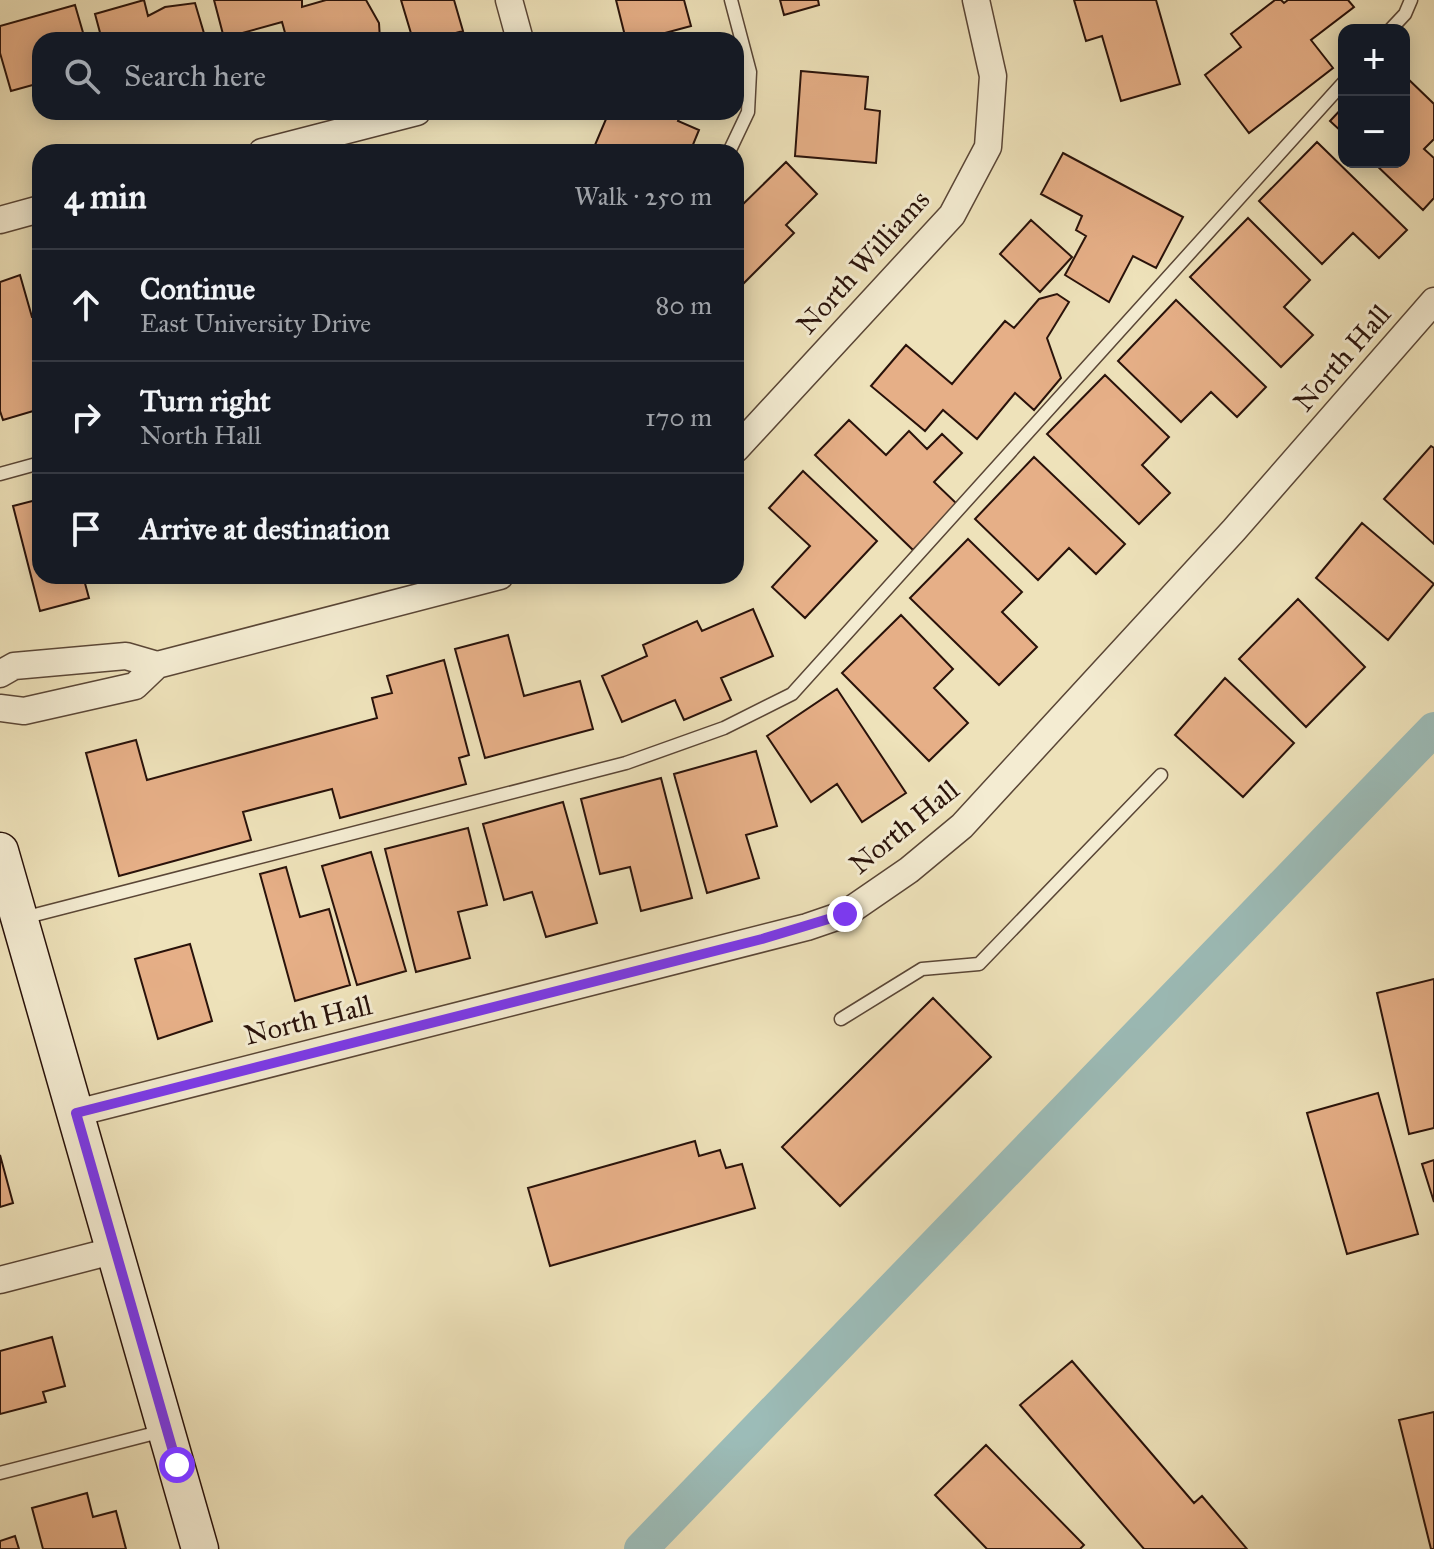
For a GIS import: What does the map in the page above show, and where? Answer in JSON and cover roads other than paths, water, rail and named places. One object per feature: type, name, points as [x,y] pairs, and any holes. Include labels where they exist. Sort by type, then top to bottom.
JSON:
[{"type":"main road","points":[[0,851],[10,900],[76,1113],[200,1549]]},
{"type":"street","points":[[509,0],[518,32]]},
{"type":"street","name":"North Williams","points":[[744,440],[952,215],[988,147],[993,76],[976,0]]},
{"type":"street","points":[[293,144],[386,120]]},
{"type":"street","points":[[0,220],[32,211]]},
{"type":"street","name":"North Hall","points":[[76,1113],[762,939],[845,914],[909,870],[962,826],[1234,530],[1434,301]]},
{"type":"street","points":[[0,708],[24,711],[135,686],[157,665],[469,584]]},
{"type":"street","points":[[0,674],[14,666],[126,656],[157,665]]},
{"type":"street","points":[[0,1280],[116,1250]]},
{"type":"lane","points":[[731,0],[739,32]]},
{"type":"lane","points":[[1396,24],[1405,14],[1411,0]]},
{"type":"lane","points":[[733,144],[748,112],[750,72],[744,49]]},
{"type":"lane","points":[[10,900],[626,763],[724,728],[792,694],[1338,89]]},
{"type":"lane","points":[[0,474],[32,465]]},
{"type":"lane","points":[[841,1019],[922,969],[979,964],[1161,775]]},
{"type":"lane","points":[[0,1473],[167,1430]]},
{"type":"waterway","points":[[641,1549],[1434,729]]}]
